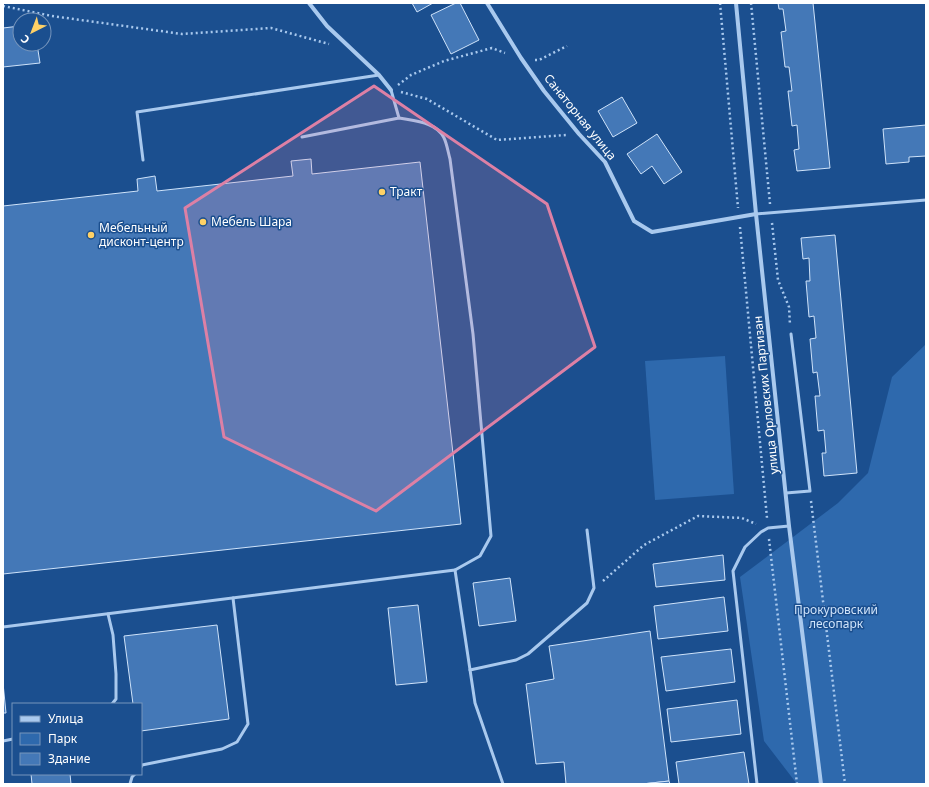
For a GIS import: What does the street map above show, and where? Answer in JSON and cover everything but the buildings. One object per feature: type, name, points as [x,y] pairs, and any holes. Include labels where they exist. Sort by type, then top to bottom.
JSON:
[{"type":"street","points":[[309,3],[327,26],[379,76],[391,90]]},
{"type":"street","name":"Санаторная улица","points":[[487,3],[521,58],[544,91],[579,134],[605,162],[634,221],[652,232],[756,214]]},
{"type":"street","name":"улица Орловских Партизан","points":[[736,3],[756,214],[786,493],[821,784]]},
{"type":"lane","points":[[143,160],[137,112],[379,76]]},
{"type":"lane","points":[[391,90],[399,118]]},
{"type":"lane","points":[[3,627],[455,570],[480,556],[491,536],[472,327],[450,159],[444,136],[436,128],[423,122],[399,118],[302,137]]},
{"type":"lane","points":[[756,214],[771,214],[926,200]]},
{"type":"lane","points":[[786,493],[810,491],[791,334]]},
{"type":"lane","points":[[757,784],[733,571],[745,547],[761,532],[768,528],[790,526]]},
{"type":"lane","points":[[470,670],[516,660],[528,654],[587,603],[594,588],[587,530]]},
{"type":"lane","points":[[455,570],[475,703],[503,784]]},
{"type":"lane","points":[[142,765],[222,749],[237,742],[248,724],[233,598]]},
{"type":"lane","points":[[108,614],[116,674],[116,699],[113,703]]},
{"type":"lane","points":[[130,784],[134,775]]},
{"type":"path","points":[[720,3],[768,528],[797,784]]},
{"type":"path","points":[[751,3],[778,280],[789,307],[791,334]]},
{"type":"path","points":[[3,6],[59,16],[182,34],[271,28],[330,44]]},
{"type":"path","points":[[391,90],[411,75],[444,61],[492,48],[521,58],[539,60],[566,46]]},
{"type":"path","points":[[391,90],[427,99],[497,140],[579,134]]},
{"type":"path","points":[[810,491],[845,784]]},
{"type":"path","points":[[594,588],[644,545],[698,516],[742,518],[768,528]]},
{"type":"highlighted area","points":[[374,86],[547,204],[595,347],[376,511],[224,437],[185,208]]},
{"type":"green space","name":"Прокуровский лесопарк","points":[[926,344],[926,784],[797,784],[764,741],[740,577],[838,503],[868,473],[892,377]]},
{"type":"green space","points":[[725,356],[734,494],[655,500],[645,361]]},
{"type":"place","name":"Тракт","points":[[382,192]]},
{"type":"place","name":"Мебель Шара","points":[[203,222]]},
{"type":"place","name":"Мебельный дисконт-центр","points":[[91,235]]}]
